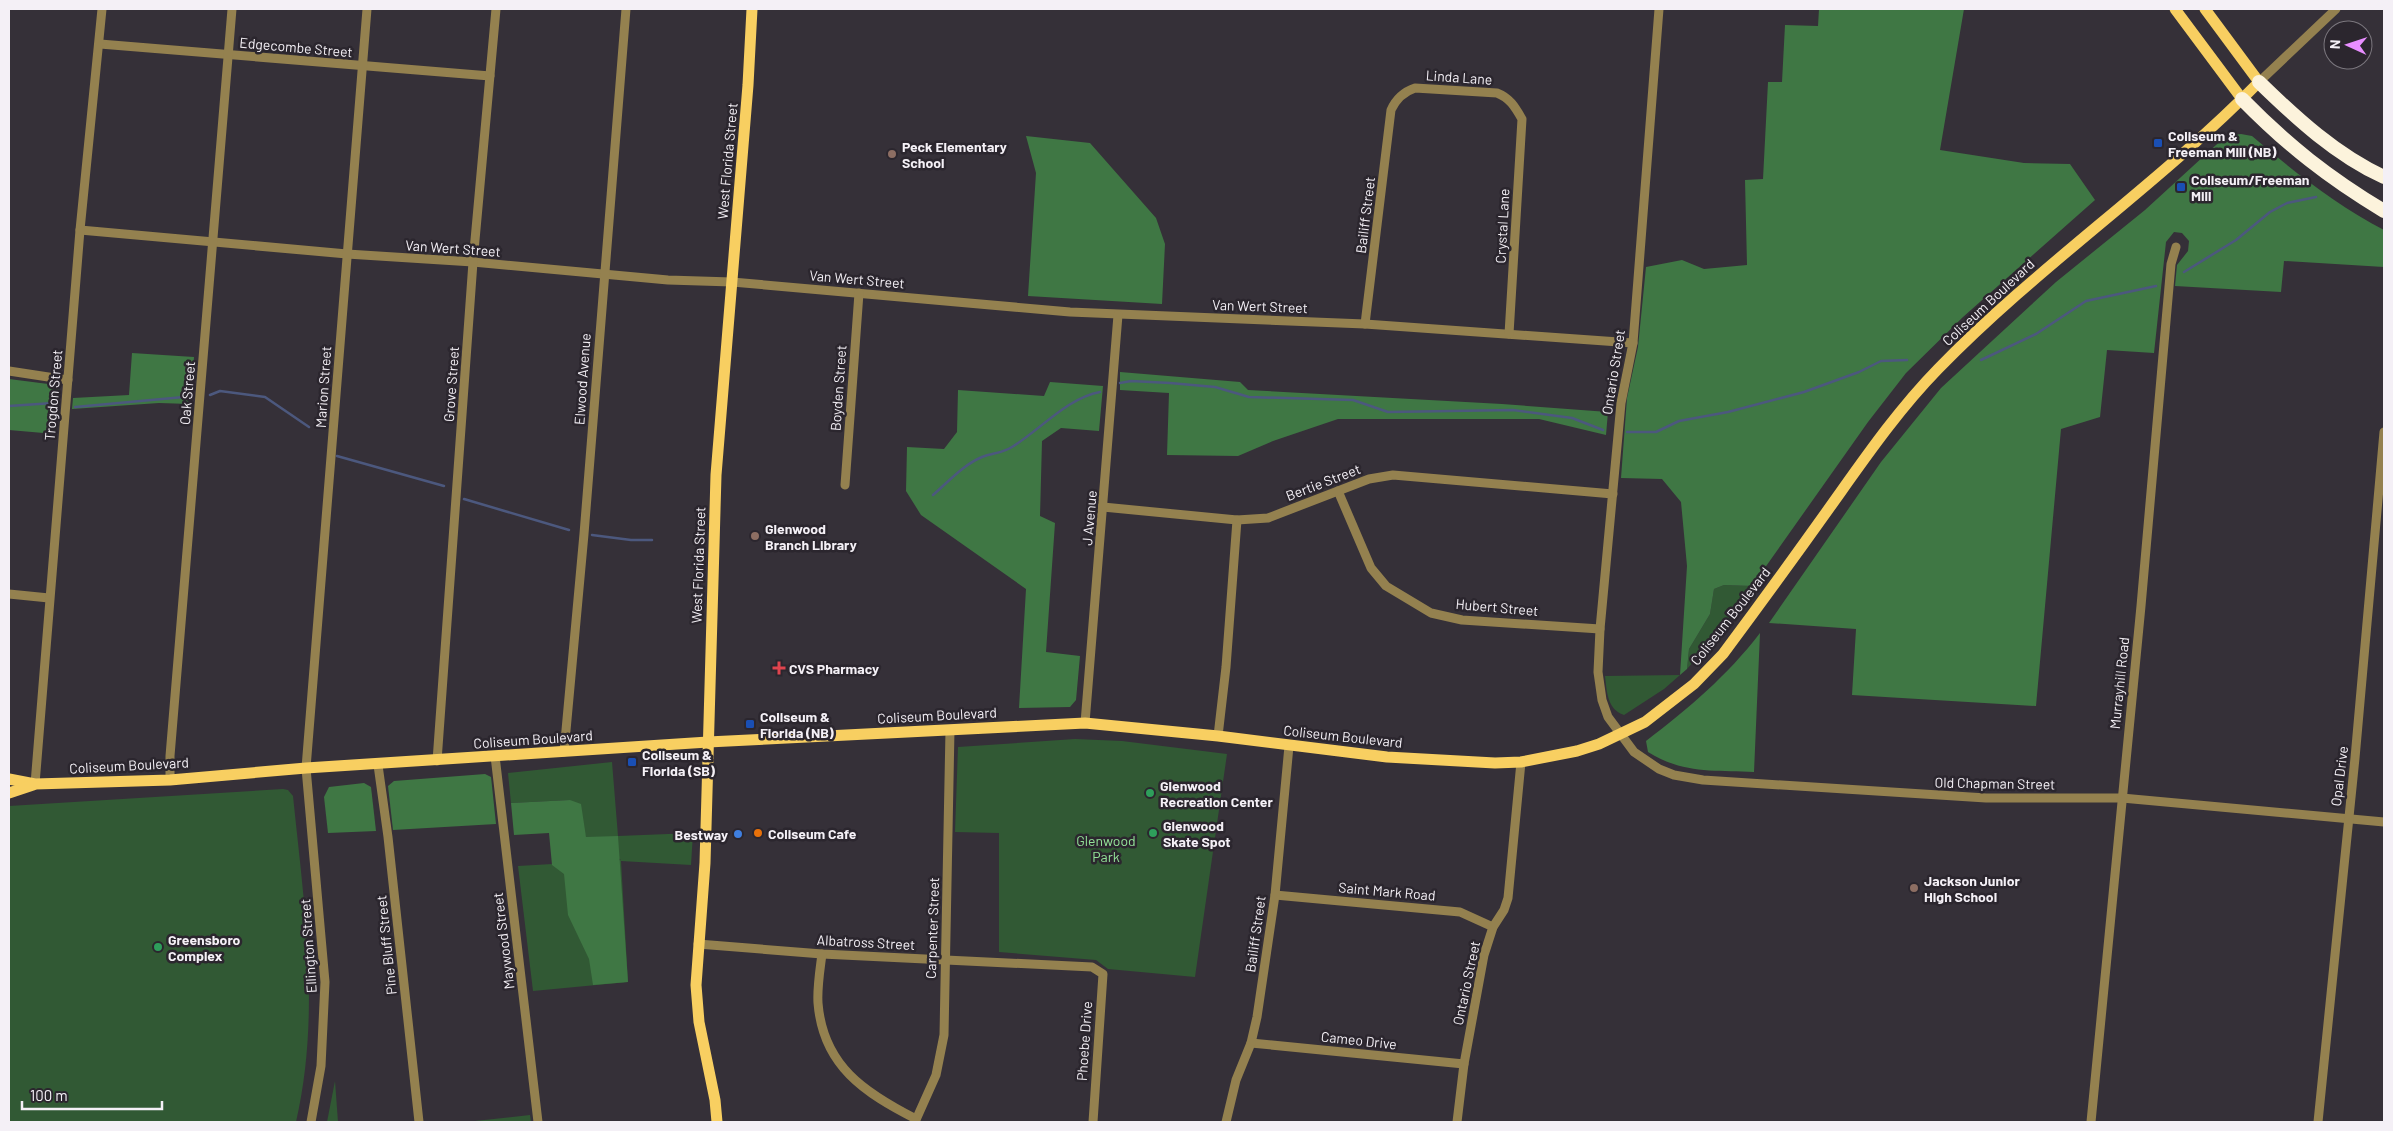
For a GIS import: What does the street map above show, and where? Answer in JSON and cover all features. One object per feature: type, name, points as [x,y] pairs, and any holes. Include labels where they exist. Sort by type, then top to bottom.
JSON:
[{"type":"highway","points":[[2259,82],[2302,124],[2354,160],[2384,177]]},
{"type":"highway","points":[[2242,99],[2276,134],[2317,168],[2384,211]]},
{"type":"main road","name":"West Florida Street","points":[[717,1122],[715,1100],[698,1016],[696,985],[705,863],[716,475],[753,28],[752,9]]},
{"type":"main road","points":[[2175,9],[2242,99]]},
{"type":"main road","points":[[2205,9],[2259,82]]},
{"type":"main road","name":"Coliseum Boulevard","points":[[9,779],[35,784],[170,780],[306,768],[378,765],[708,742],[1085,723],[1218,736],[1387,757],[1495,763],[1521,762],[1577,751],[1620,734],[1666,707],[1694,684],[1723,654],[1876,443],[1937,370],[2032,280],[2130,198],[2259,82]]},
{"type":"main road","name":"Coliseum Boulevard","points":[[9,793],[35,784]]},
{"type":"street","name":"Trogdon Street","points":[[35,784],[80,230],[102,9]]},
{"type":"street","name":"Oak Street","points":[[170,780],[171,746],[232,9]]},
{"type":"street","name":"Marion Street","points":[[306,768],[368,9]]},
{"type":"street","name":"Grove Street","points":[[436,761],[473,262],[496,9]]},
{"type":"street","name":"Elwood Avenue","points":[[564,752],[584,538],[626,9]]},
{"type":"street","name":"Ontario Street","points":[[1620,734],[1608,717],[1599,686],[1600,629],[1621,403],[1633,343],[1659,9]]},
{"type":"street","name":"Coliseum Boulevard","points":[[2259,82],[2336,9]]},
{"type":"street","name":"Edgecombe Street","points":[[100,44],[490,76]]},
{"type":"street","name":"Linda Lane","points":[[1391,110],[1400,96],[1414,88],[1497,93],[1505,96],[1515,106],[1522,119]]},
{"type":"street","name":"Bailiff Street","points":[[1365,324],[1391,110]]},
{"type":"street","name":"Crystal Lane","points":[[1509,334],[1522,119]]},
{"type":"street","name":"Van Wert Street","points":[[80,230],[347,254],[473,262],[604,275],[732,282],[859,292],[1118,315],[1365,324],[1633,343]]},
{"type":"street","name":"Murrayhill Road","points":[[2091,1122],[2158,423],[2171,264],[2176,247]]},
{"type":"street","name":"Boyden Street","points":[[844,485],[859,292]]},
{"type":"street","name":"J Avenue","points":[[1085,723],[1118,315]]},
{"type":"street","points":[[9,372],[68,380]]},
{"type":"street","name":"Opal Drive","points":[[2318,1122],[2355,758],[2384,432]]},
{"type":"street","name":"Bertie Street","points":[[1103,507],[1236,520],[1268,518],[1369,479],[1393,475],[1613,494]]},
{"type":"street","name":"Hubert Street","points":[[1338,491],[1371,568],[1386,586],[1431,613],[1462,620],[1600,629]]},
{"type":"street","points":[[1218,736],[1226,666],[1236,520]]},
{"type":"street","points":[[9,594],[49,598]]},
{"type":"street","name":"Carpenter Street","points":[[916,1121],[936,1075],[944,1036],[950,730]]},
{"type":"street","name":"Old Chapman Street","points":[[1620,734],[1634,752],[1648,763],[1659,769],[1687,778],[1986,798],[2122,798],[2384,822]]},
{"type":"street","name":"Bailiff Street","points":[[1226,1122],[1236,1080],[1251,1043],[1257,1017],[1275,895],[1289,746]]},
{"type":"street","name":"Maywood Street","points":[[495,756],[538,1122]]},
{"type":"street","name":"Ontario Street","points":[[1458,1122],[1464,1064],[1484,956],[1494,927],[1504,910],[1508,898],[1521,762]]},
{"type":"street","name":"Pine Bluff Street","points":[[378,765],[388,837],[419,1122]]},
{"type":"street","name":"Ellington Street","points":[[306,768],[325,982],[321,1066],[311,1122]]},
{"type":"street","name":"Saint Mark Road","points":[[1275,895],[1460,912],[1494,927]]},
{"type":"street","name":"Albatross Street","points":[[698,944],[822,954],[1092,967]]},
{"type":"street","points":[[822,954],[818,1002],[821,1022],[830,1046],[848,1075],[877,1099],[916,1121]]},
{"type":"street","name":"Phoebe Drive","points":[[1092,967],[1103,974],[1092,1122]]},
{"type":"street","name":"Cameo Drive","points":[[1251,1043],[1464,1064]]},
{"type":"green space","points":[[1819,9],[1964,9],[1940,150],[2024,163],[2070,164],[2095,200],[1963,317],[1906,373],[1868,422],[1752,586],[1724,585],[1714,589],[1710,614],[1689,649],[1687,669],[1680,675],[1687,566],[1681,502],[1662,479],[1621,478],[1627,398],[1638,347],[1646,267],[1682,260],[1704,269],[1747,265],[1745,180],[1763,179],[1768,82],[1782,82],[1785,25],[1818,26]]},
{"type":"green space","points":[[2241,134],[2252,136],[2315,187],[2349,210],[2384,230],[2384,267],[2284,261],[2281,292],[2175,286],[2177,265],[2188,251],[2189,241],[2182,233],[2174,232],[2166,242],[2154,353],[2107,350],[2100,417],[2061,429],[2036,706],[1852,695],[1856,629],[1769,623],[1881,462],[1941,388],[2056,282],[2145,210],[2216,145],[2227,136]]},
{"type":"green space","points":[[1026,136],[1090,143],[1156,218],[1165,244],[1162,304],[1028,296],[1036,173]]},
{"type":"green space","points":[[132,353],[194,357],[190,404],[159,403],[72,409],[73,398],[129,395]]},
{"type":"green space","points":[[1120,372],[1240,382],[1248,390],[1502,404],[1608,412],[1606,435],[1539,419],[1338,419],[1273,441],[1238,456],[1167,455],[1169,393],[1120,390]]},
{"type":"green space","points":[[9,379],[56,385],[59,388],[55,434],[9,430]]},
{"type":"green space","points":[[1050,382],[1103,386],[1099,431],[1061,428],[1042,441],[1040,516],[1055,523],[1046,652],[1080,656],[1076,700],[1070,707],[1019,708],[1026,589],[921,515],[906,491],[907,447],[944,449],[957,432],[958,390],[1044,396]]},
{"type":"green space","points":[[1724,585],[1752,586],[1725,625],[1687,669],[1689,649],[1710,614],[1714,589]]},
{"type":"green space","points":[[1760,633],[1754,772],[1699,770],[1674,764],[1648,752],[1646,741],[1707,691]]},
{"type":"green space","points":[[1680,675],[1664,689],[1624,715],[1614,709],[1606,688],[1605,676]]},
{"type":"green space","name":"Glenwood Park","points":[[1075,739],[1122,741],[1227,754],[1195,977],[1108,969],[1096,960],[999,952],[999,833],[955,832],[958,747]]},
{"type":"green space","points":[[612,762],[618,836],[693,833],[691,865],[621,861],[628,982],[533,991],[518,866],[621,860],[586,837],[570,800],[511,803],[508,773]]},
{"type":"green space","points":[[485,774],[491,777],[496,824],[393,830],[388,786],[394,781]]},
{"type":"green space","points":[[364,783],[371,787],[376,831],[328,833],[324,797],[329,787]]},
{"type":"green space","name":"Greensboro Complex","points":[[288,790],[293,796],[302,877],[308,959],[308,1041],[304,1081],[296,1122],[9,1122],[9,806]]},
{"type":"green space","points":[[570,800],[581,804],[586,837],[618,836],[628,982],[593,985],[589,959],[568,915],[564,874],[552,865],[549,833],[514,835],[511,803]]},
{"type":"green space","points":[[335,1081],[338,1122],[327,1122]]},
{"type":"green space","points":[[530,1115],[531,1122],[475,1121]]},
{"type":"waterway","points":[[2184,272],[2236,240],[2270,212],[2287,203],[2316,197]]},
{"type":"waterway","points":[[1981,360],[2036,334],[2086,301],[2156,286]]},
{"type":"waterway","points":[[1627,432],[1656,432],[1679,421],[1728,412],[1804,392],[1859,372],[1881,361],[1907,360]]},
{"type":"waterway","points":[[1120,383],[1131,381],[1215,387],[1249,397],[1353,400],[1388,412],[1513,410],[1572,418],[1603,430]]},
{"type":"waterway","points":[[210,395],[220,391],[265,397],[309,427]]},
{"type":"waterway","points":[[933,495],[969,464],[982,457],[1009,449],[1076,401],[1100,392]]},
{"type":"waterway","points":[[75,407],[184,397]]},
{"type":"waterway","points":[[9,406],[53,403]]},
{"type":"waterway","points":[[337,456],[444,486]]},
{"type":"waterway","points":[[464,499],[569,530]]},
{"type":"waterway","points":[[592,535],[631,540],[652,540]]},
{"type":"place","name":"Coliseum & Freeman Mill (NB)","points":[[2158,143]]},
{"type":"place","name":"Peck Elementary School","points":[[892,154]]},
{"type":"place","name":"Coliseum/Freeman Mill","points":[[2181,187]]},
{"type":"place","name":"Glenwood Branch Library","points":[[755,536]]},
{"type":"place","name":"CVS Pharmacy","points":[[779,668]]},
{"type":"place","name":"Coliseum & Florida (NB)","points":[[750,724]]},
{"type":"place","name":"Coliseum & Florida (SB)","points":[[632,762]]},
{"type":"place","name":"Glenwood Recreation Center","points":[[1150,793]]},
{"type":"place","name":"Coliseum Cafe","points":[[758,833]]},
{"type":"place","name":"Glenwood Skate Spot","points":[[1153,833]]},
{"type":"place","name":"Bestway","points":[[738,834]]},
{"type":"place","name":"Jackson Junior High School","points":[[1914,888]]},
{"type":"place","name":"Greensboro Complex","points":[[158,947]]}]
